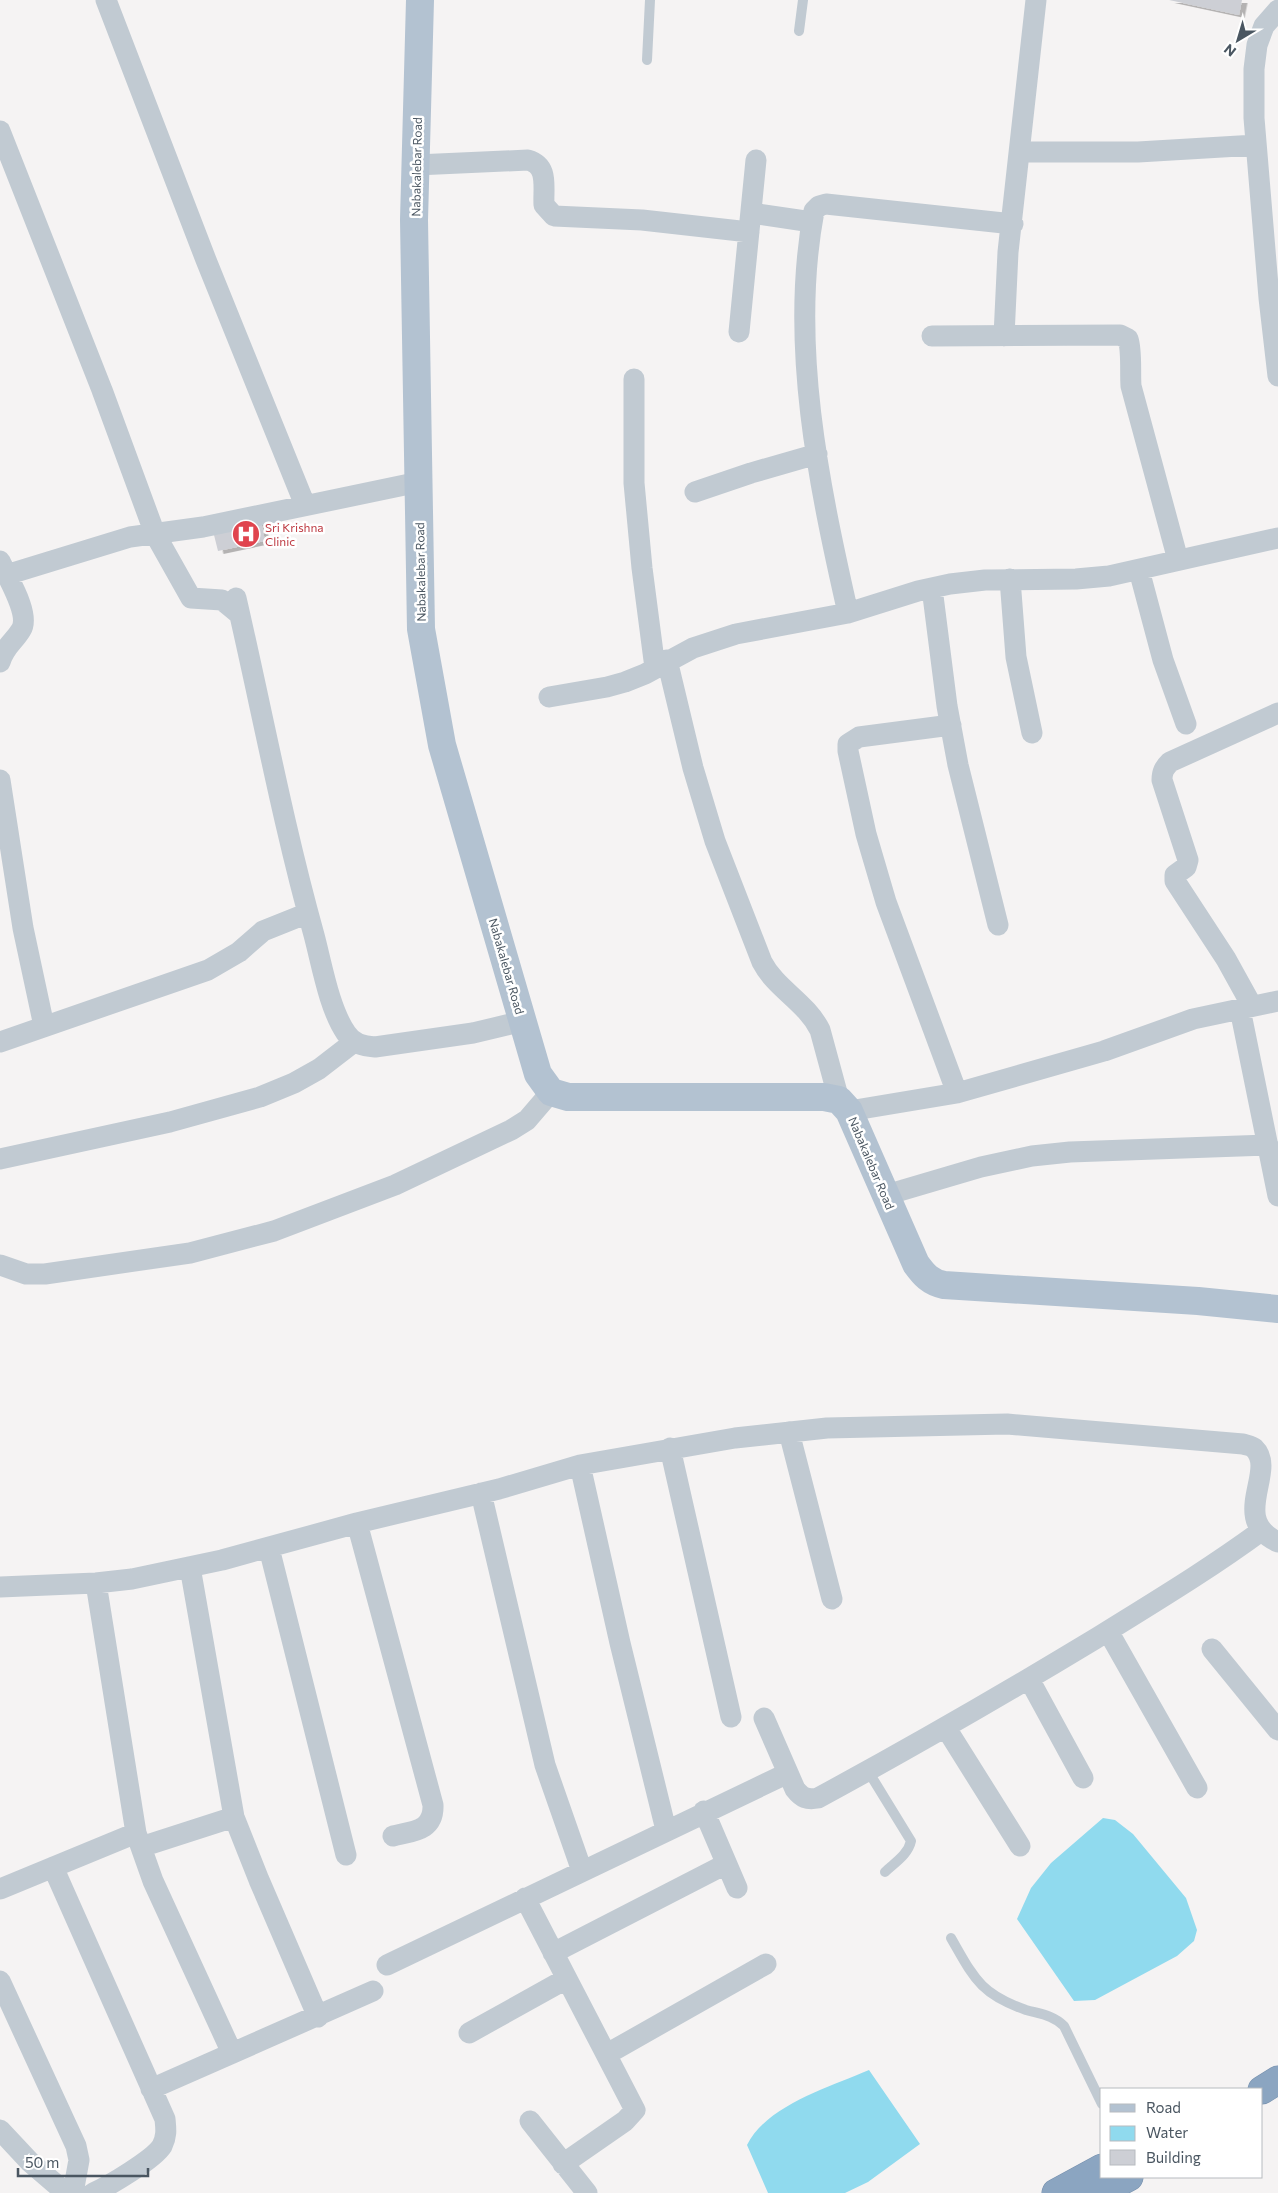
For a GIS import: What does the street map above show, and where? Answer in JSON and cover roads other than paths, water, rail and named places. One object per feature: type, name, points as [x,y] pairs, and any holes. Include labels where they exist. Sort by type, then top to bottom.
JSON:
[{"type":"highway","points":[[1263,2089],[1278,2080]]},
{"type":"highway","points":[[1056,2193],[1113,2183]]},
{"type":"main road","name":"Nabakalebar Road","points":[[420,0],[414,220],[421,629],[429,682],[442,745],[538,1074],[551,1092]]},
{"type":"main road","points":[[551,1092],[568,1097],[824,1097],[844,1106]]},
{"type":"main road","name":"Nabakalebar Road","points":[[844,1106],[916,1264],[924,1276],[934,1283],[1278,1309]]},
{"type":"street","points":[[106,0],[206,260],[305,505]]},
{"type":"street","points":[[1004,336],[1008,252],[1013,224],[1036,0]]},
{"type":"street","points":[[1278,10],[1264,26],[1257,45],[1254,69],[1256,144],[1269,298],[1278,376]]},
{"type":"street","points":[[0,131],[102,390],[155,534],[191,598],[222,600],[238,606],[308,913],[334,1007],[345,1032],[354,1042],[363,1046],[375,1047],[473,1033],[523,1021]]},
{"type":"street","points":[[1020,152],[1138,152],[1256,144]]},
{"type":"street","points":[[416,165],[528,160],[538,163],[543,169],[544,205],[554,216],[642,220],[812,222]]},
{"type":"street","points":[[739,332],[756,160]]},
{"type":"street","points":[[848,613],[832,543],[809,400],[806,336],[807,280],[814,211],[819,206],[826,204],[1013,224]]},
{"type":"street","points":[[932,336],[1120,335],[1128,339],[1130,346],[1129,368],[1131,386],[1178,560]]},
{"type":"street","points":[[634,379],[634,483],[642,568],[661,664],[716,842],[762,962],[773,979],[808,1011],[815,1020],[820,1030],[844,1106],[958,1093],[1104,1051],[1194,1019],[1278,1001]]},
{"type":"street","points":[[695,492],[817,454]]},
{"type":"street","points":[[1,654],[25,623],[24,613],[3,568],[99,545],[203,527],[419,482]]},
{"type":"street","points":[[549,697],[624,682],[693,648],[736,634],[848,613],[932,588],[976,581],[1076,579],[1109,576],[1278,538]]},
{"type":"street","points":[[1139,570],[1163,660],[1186,724]]},
{"type":"street","points":[[1010,579],[1016,658],[1032,733]]},
{"type":"street","points":[[932,588],[958,765],[998,925]]},
{"type":"street","points":[[1278,712],[1170,762],[1164,767],[1162,773],[1162,780],[1188,860],[1186,866],[1176,876],[1175,881],[1226,959],[1246,1008],[1278,1196]]},
{"type":"street","points":[[951,725],[859,737],[848,744],[848,751],[866,834],[886,902],[958,1093]]},
{"type":"street","points":[[0,780],[23,928],[44,1026]]},
{"type":"street","points":[[0,1042],[208,970],[239,952],[263,931],[308,913]]},
{"type":"street","points":[[0,1159],[170,1122],[260,1097],[294,1083],[319,1069],[354,1042]]},
{"type":"street","points":[[0,1265],[26,1274],[45,1274],[190,1253],[274,1230],[395,1185],[511,1130],[527,1120],[551,1092]]},
{"type":"street","points":[[886,1195],[981,1167],[1032,1156],[1070,1152],[1268,1145]]},
{"type":"street","points":[[0,1587],[96,1583],[190,1567],[357,1523],[482,1493],[580,1465],[670,1448],[827,1428],[1007,1424],[1243,1444],[1254,1448],[1260,1457],[1263,1468],[1256,1518],[1269,1536],[1225,1557],[1029,1679],[946,1728],[818,1798],[809,1800],[801,1796],[764,1718]]},
{"type":"street","points":[[789,1432],[832,1599]]},
{"type":"street","points":[[670,1448],[731,1717]]},
{"type":"street","points":[[580,1465],[620,1643],[666,1830]]},
{"type":"street","points":[[482,1493],[545,1765],[582,1871]]},
{"type":"street","points":[[357,1523],[433,1805],[434,1815],[430,1823],[421,1828],[393,1836]]},
{"type":"street","points":[[268,1548],[346,1855]]},
{"type":"street","points":[[190,1567],[234,1817],[318,2017]]},
{"type":"street","points":[[96,1583],[139,1840],[156,1889],[232,2053]]},
{"type":"street","points":[[1108,1630],[1197,1788]]},
{"type":"street","points":[[1212,1649],[1278,1729]]},
{"type":"street","points":[[1029,1679],[1083,1778]]},
{"type":"street","points":[[946,1728],[1020,1846]]},
{"type":"street","points":[[387,1964],[788,1772]]},
{"type":"street","points":[[704,1812],[737,1888]]},
{"type":"street","points":[[0,1889],[53,1867],[139,1840],[234,1817]]},
{"type":"street","points":[[553,1953],[726,1864]]},
{"type":"street","points":[[53,1867],[165,2119],[167,2133],[162,2146],[152,2157],[93,2193]]},
{"type":"street","points":[[525,1898],[635,2110],[625,2120],[563,2164]]},
{"type":"street","points":[[607,2054],[766,1964]]},
{"type":"street","points":[[469,2033],[566,1979]]},
{"type":"street","points":[[0,1981],[76,2146],[79,2160],[72,2193]]},
{"type":"street","points":[[151,2089],[373,1992]]},
{"type":"street","points":[[530,2121],[587,2193]]},
{"type":"street","points":[[0,2130],[30,2162],[66,2193]]},
{"type":"lane","points":[[647,60],[650,0]]},
{"type":"lane","points":[[799,30],[803,0]]},
{"type":"lane","points":[[868,1771],[911,1841],[910,1848],[885,1872]]},
{"type":"lane","points":[[952,1938],[969,1969],[982,1987],[1003,2002],[1056,2018],[1064,2026],[1100,2100]]},
{"type":"water","points":[[1103,1818],[1115,1820],[1133,1834],[1186,1898],[1197,1930],[1194,1941],[1177,1956],[1095,2000],[1074,2001],[1017,1919],[1031,1888],[1051,1863]]},
{"type":"water","points":[[869,2070],[920,2144],[868,2182],[845,2193],[768,2193],[747,2145],[756,2131],[784,2108]]},
{"type":"place","name":"Sri Krishna Clinic","points":[[246,534]]}]
